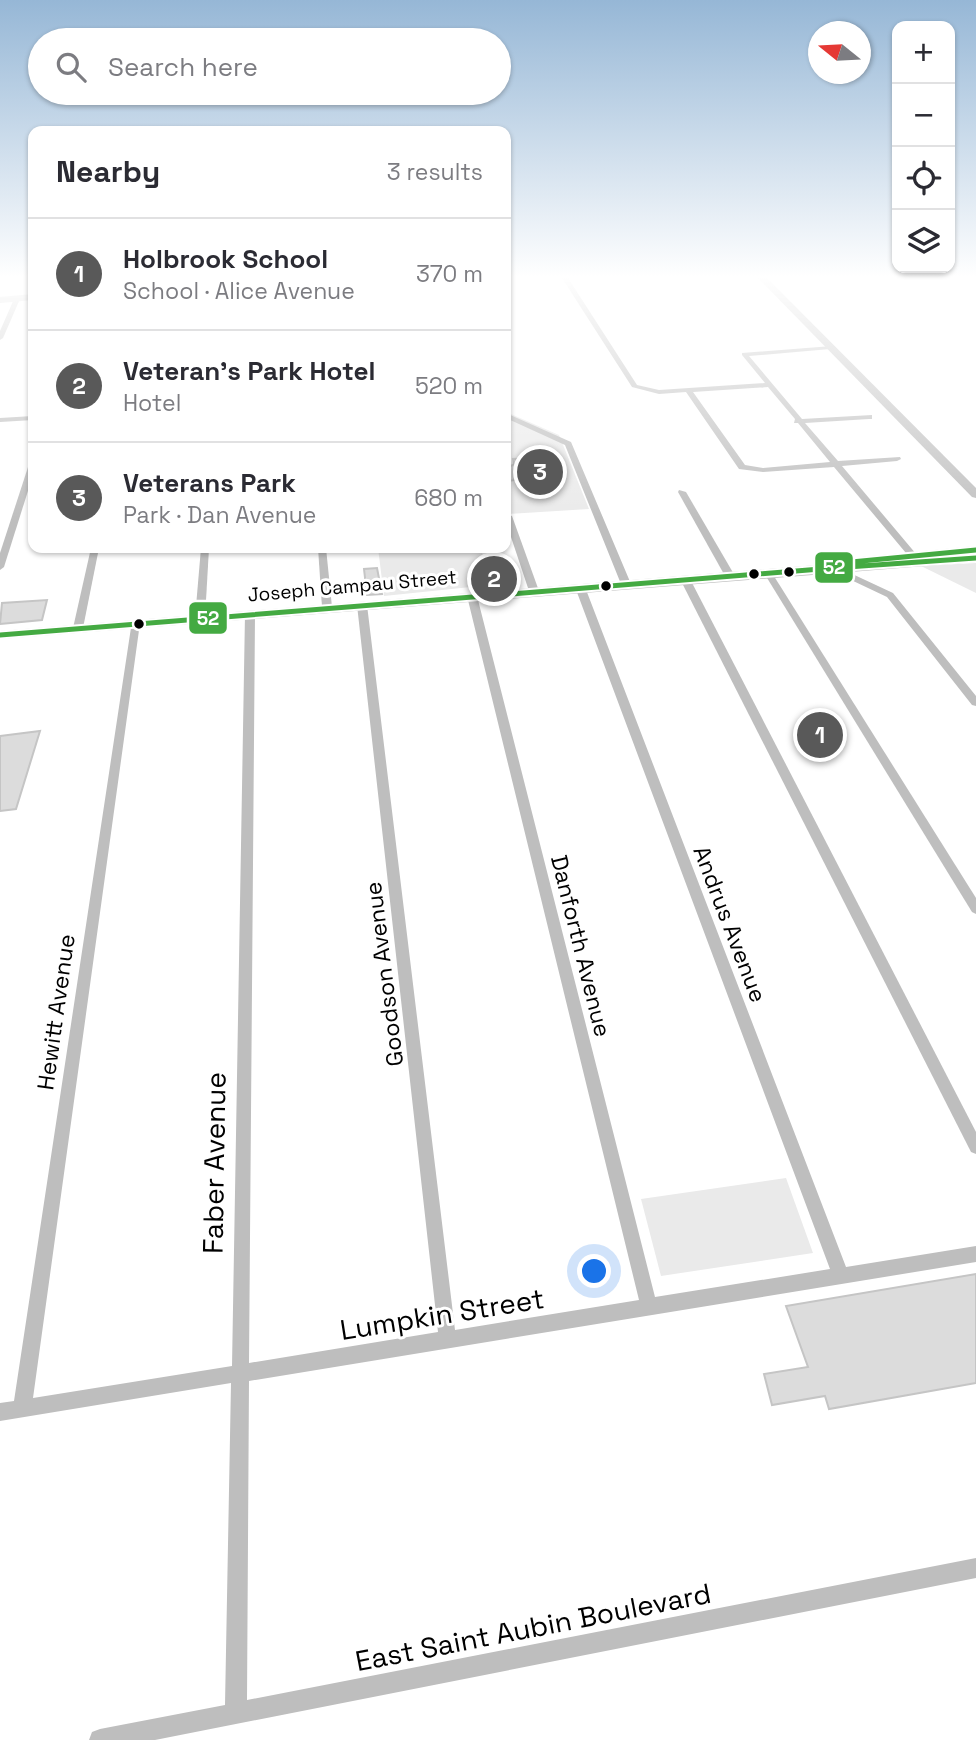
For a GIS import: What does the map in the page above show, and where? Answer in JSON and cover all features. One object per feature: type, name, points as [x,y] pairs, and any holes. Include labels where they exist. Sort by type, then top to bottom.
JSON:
[{"type":"street","points":[[614,359],[626,380],[634,386],[659,392],[769,385]]},
{"type":"street","points":[[747,359],[916,559]]},
{"type":"street","points":[[842,359],[976,495]]},
{"type":"street","points":[[688,390],[742,467],[763,470],[897,459]]},
{"type":"street","points":[[797,421],[869,416]]},
{"type":"street","points":[[511,417],[568,444],[626,584]]},
{"type":"street","points":[[0,421],[28,418]]},
{"type":"street","points":[[0,567],[28,479]]},
{"type":"street","points":[[682,492],[730,576]]},
{"type":"street","points":[[511,525],[534,591]]},
{"type":"street","name":"Joseph Campau Street","points":[[916,559],[976,550]]},
{"type":"street","points":[[78,628],[94,553]]},
{"type":"street","points":[[200,618],[205,553]]},
{"type":"street","points":[[322,553],[327,607]]},
{"type":"street","name":"Joseph Campau Street","points":[[0,635],[833,568],[841,563],[976,558]]},
{"type":"street","points":[[833,568],[878,587],[897,600],[976,703]]},
{"type":"street","points":[[768,573],[976,909]]},
{"type":"street","points":[[685,579],[976,1147]]},
{"type":"street","name":"Andrus Avenue","points":[[580,587],[841,1275]]},
{"type":"street","name":"Danforth Avenue","points":[[472,596],[649,1307]]},
{"type":"street","name":"Goodson Avenue","points":[[362,605],[447,1339]]},
{"type":"street","name":"Faber Avenue","points":[[236,1713],[250,614]]},
{"type":"street","name":"Hewitt Avenue","points":[[22,1408],[135,623]]},
{"type":"street","name":"Lumpkin Street","points":[[0,1412],[976,1254]]},
{"type":"street","name":"East Saint Aubin Boulevard","points":[[100,1740],[976,1568]]},
{"type":"shaded area","points":[[511,414],[559,435],[589,509],[511,514]]},
{"type":"shaded area","points":[[379,553],[482,553],[490,585],[384,596]]},
{"type":"shaded area","points":[[976,563],[976,593],[921,566]]},
{"type":"shaded area","points":[[786,1178],[813,1253],[661,1276],[641,1199]]},
{"type":"building","points":[[534,458],[536,466],[511,480],[513,459]]},
{"type":"building","points":[[496,564],[501,585],[491,586],[486,565]]},
{"type":"building","points":[[377,568],[382,594],[367,595],[364,569]]},
{"type":"building","points":[[47,600],[42,620],[0,624],[2,603]]},
{"type":"building","points":[[40,731],[16,809],[0,811],[0,736]]},
{"type":"building","points":[[976,1274],[976,1383],[829,1409],[825,1396],[772,1405],[764,1374],[808,1367],[786,1306]]},
{"type":"transit line","name":"52","points":[[976,550],[841,563],[833,568],[976,558]]},
{"type":"transit line","name":"52","points":[[0,635],[833,568]]},
{"type":"place","name":"Veterans Park","points":[[540,472]]},
{"type":"place","name":"Veteran's Park Hotel","points":[[494,579]]},
{"type":"place","name":"Holbrook School","points":[[820,735]]}]
